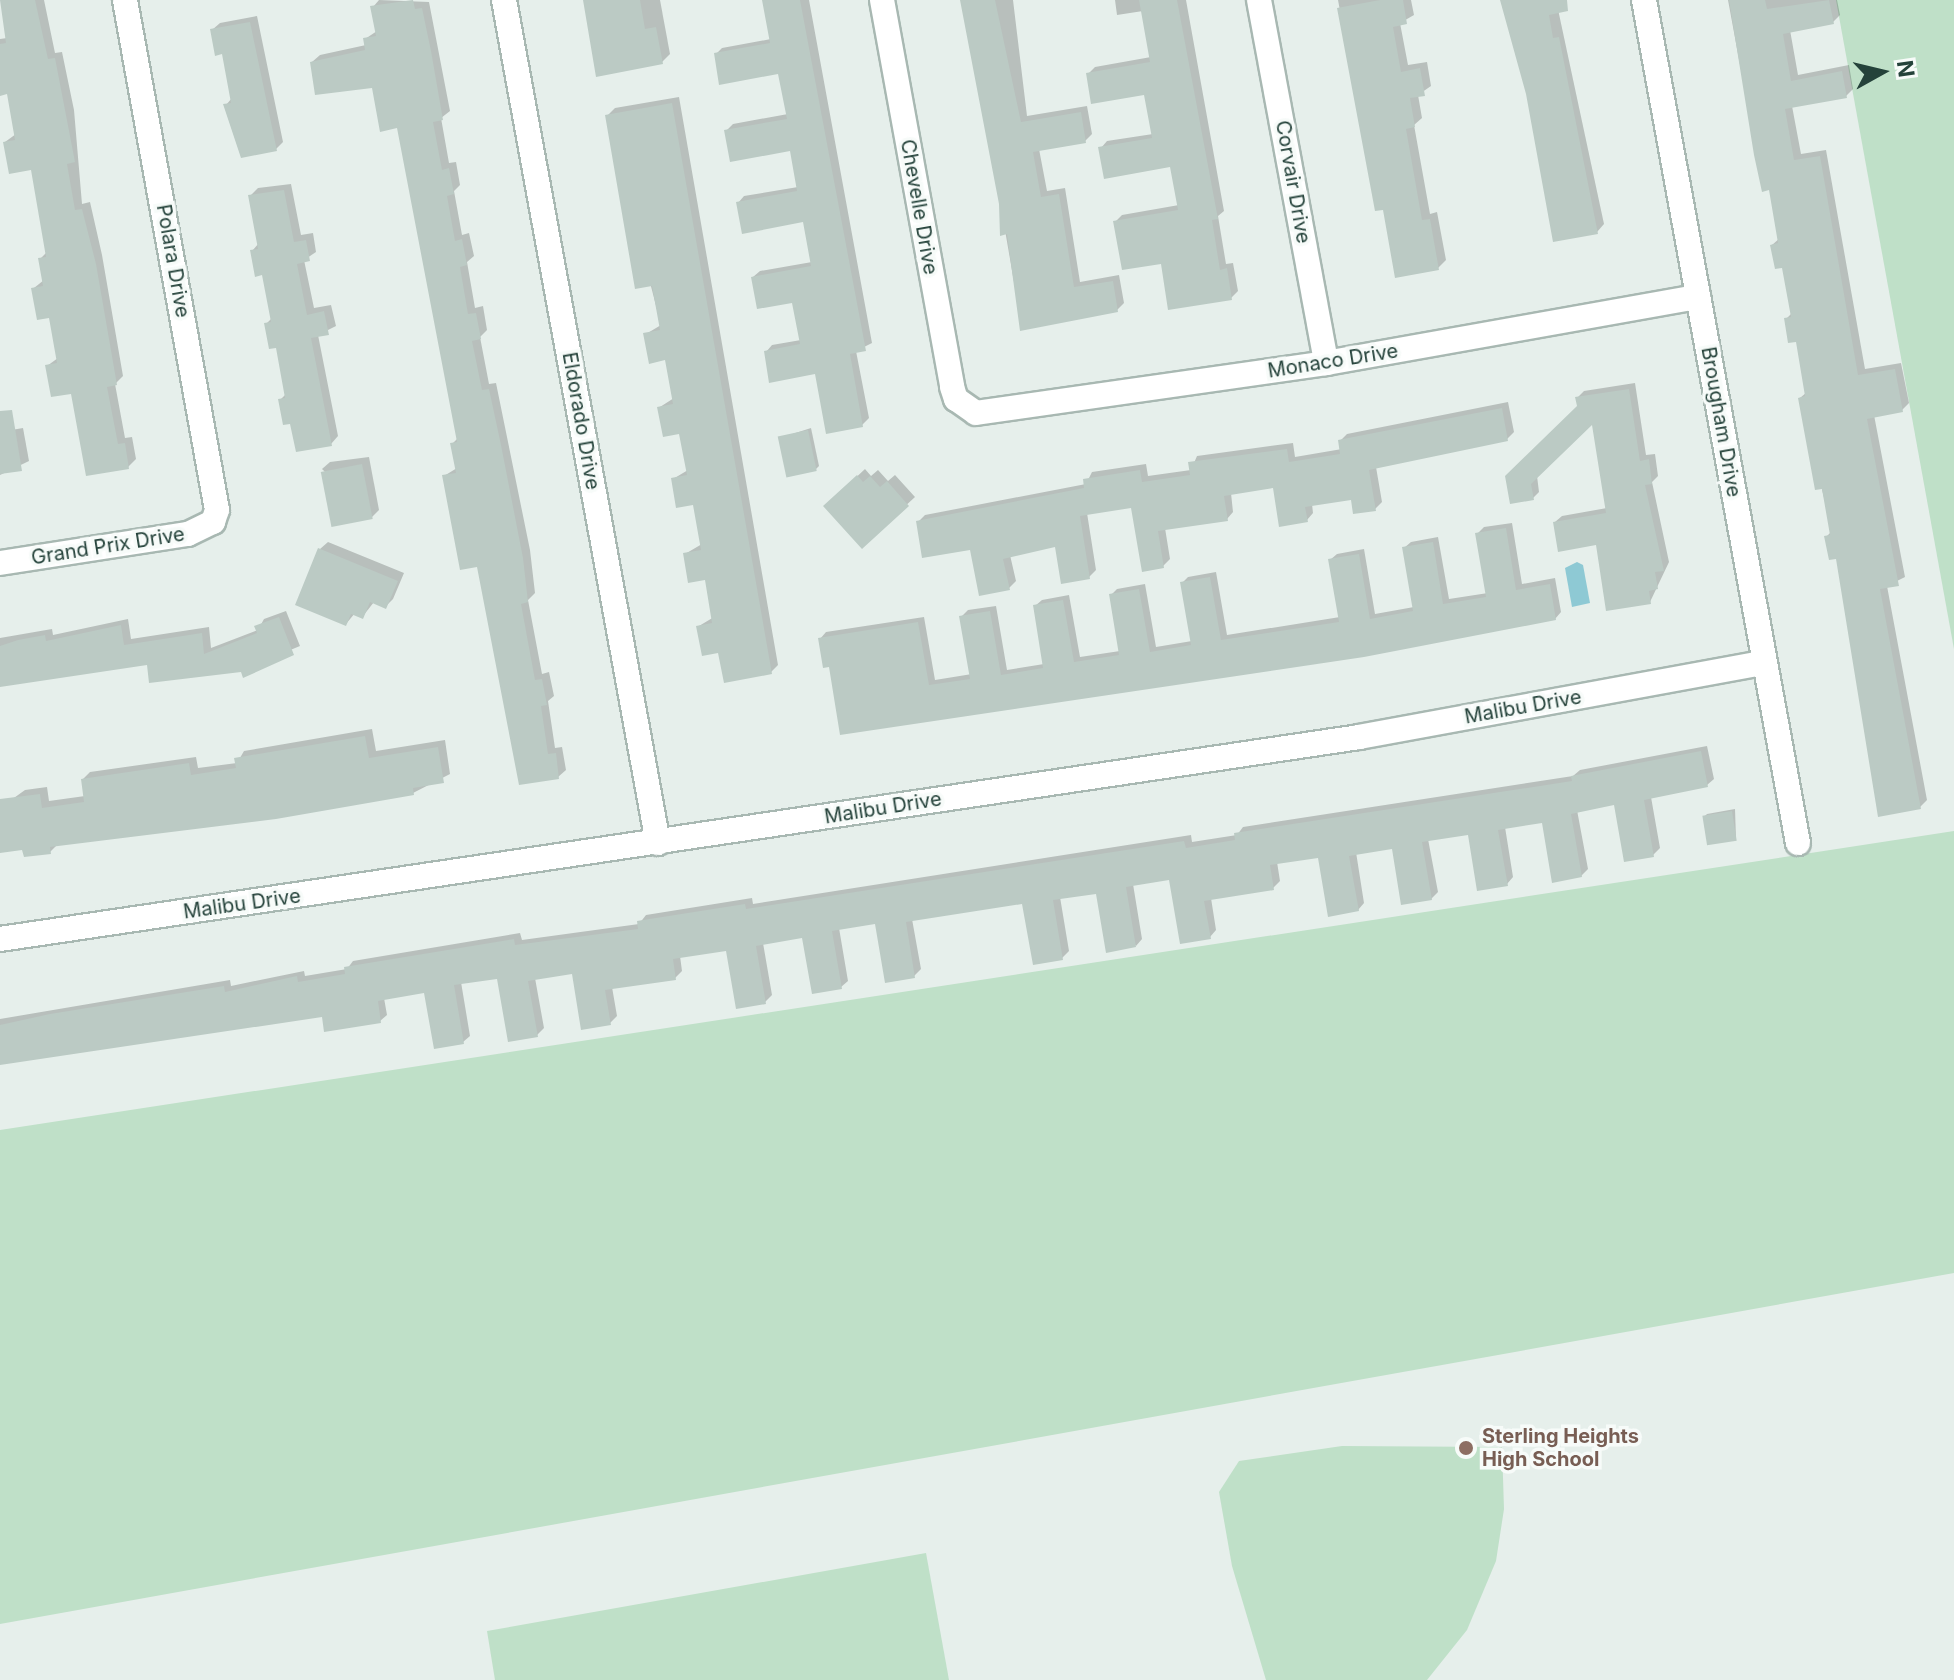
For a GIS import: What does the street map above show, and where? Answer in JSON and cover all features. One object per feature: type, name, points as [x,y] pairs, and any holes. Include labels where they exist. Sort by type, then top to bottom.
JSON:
[{"type":"street","name":"Polara Drive","points":[[125,0],[216,496],[213,522]]},
{"type":"street","name":"Eldorado Drive","points":[[504,0],[658,843]]},
{"type":"street","name":"Chevelle Drive","points":[[882,0],[952,387],[967,409]]},
{"type":"street","name":"Corvair Drive","points":[[1259,0],[1326,363]]},
{"type":"street","name":"Brougham Drive","points":[[1644,0],[1798,843]]},
{"type":"street","name":"Monaco Drive","points":[[967,409],[989,415],[1326,363],[1698,297]]},
{"type":"street","name":"Grand Prix Drive","points":[[0,563],[188,534],[213,522]]},
{"type":"street","name":"Malibu Drive","points":[[0,939],[1359,737],[1763,663]]},
{"type":"green space","points":[[1836,0],[1954,0],[1954,649]]},
{"type":"green space","points":[[1954,831],[1954,1273],[0,1624],[0,1130]]},
{"type":"green space","points":[[1342,1446],[1502,1447],[1504,1509],[1496,1561],[1467,1630],[1427,1680],[1266,1680],[1232,1566],[1219,1492],[1239,1461]]},
{"type":"green space","points":[[926,1553],[949,1680],[495,1680],[487,1631]]},
{"type":"water","points":[[1577,562],[1583,565],[1590,603],[1572,607],[1565,568]]},
{"type":"building","points":[[0,0],[35,0],[48,59],[55,58],[75,162],[67,164],[75,210],[82,209],[96,264],[117,385],[107,387],[118,444],[125,443],[129,469],[86,476],[71,394],[51,397],[45,365],[57,363],[49,318],[37,320],[31,288],[43,286],[38,258],[46,257],[31,170],[9,174],[3,142],[15,140],[7,94],[0,96],[0,44],[6,43]]},
{"type":"building","points":[[413,0],[415,9],[422,8],[431,51],[443,120],[433,122],[442,170],[449,168],[454,194],[447,196],[455,241],[462,239],[467,265],[460,267],[468,314],[476,313],[481,339],[472,341],[482,390],[489,389],[501,445],[523,558],[528,602],[521,604],[535,680],[542,679],[547,705],[541,706],[548,754],[556,753],[559,779],[519,785],[477,567],[460,570],[442,475],[456,473],[450,443],[457,442],[397,128],[380,132],[372,88],[315,95],[310,62],[365,50],[363,38],[376,36],[370,6]]},
{"type":"building","points":[[583,0],[640,0],[645,29],[656,27],[663,64],[596,77]]},
{"type":"building","points":[[762,0],[800,0],[866,351],[850,354],[863,427],[826,434],[815,374],[769,383],[764,351],[800,344],[792,303],[757,309],[751,277],[811,266],[803,222],[742,234],[736,202],[797,191],[790,151],[730,162],[724,130],[787,119],[778,74],[719,85],[714,53],[770,43]]},
{"type":"building","points":[[960,0],[995,0],[1021,122],[1081,112],[1086,143],[1033,152],[1041,197],[1059,194],[1074,287],[1113,281],[1118,312],[1020,331],[1007,234],[1000,236],[999,204]]},
{"type":"building","points":[[1139,0],[1177,0],[1218,219],[1212,220],[1220,270],[1227,268],[1232,300],[1168,310],[1161,264],[1122,270],[1113,221],[1178,210],[1170,167],[1104,179],[1098,147],[1152,138],[1144,95],[1091,104],[1086,73],[1150,62]]},
{"type":"building","points":[[1380,0],[1403,0],[1407,24],[1393,27],[1401,72],[1420,68],[1425,96],[1410,98],[1415,127],[1406,129],[1422,220],[1430,219],[1439,270],[1395,278],[1383,210],[1375,211],[1337,8]]},
{"type":"building","points":[[1500,0],[1567,0],[1568,11],[1549,15],[1553,38],[1559,37],[1598,234],[1553,242],[1526,94]]},
{"type":"building","points":[[1729,0],[1765,0],[1767,9],[1829,0],[1834,24],[1783,34],[1791,81],[1842,71],[1847,98],[1785,109],[1794,160],[1820,156],[1858,375],[1895,369],[1903,412],[1867,419],[1899,586],[1880,589],[1921,809],[1878,817],[1836,559],[1829,560],[1824,536],[1830,535],[1822,489],[1815,490],[1798,398],[1805,396],[1796,342],[1788,343],[1784,318],[1791,317],[1782,268],[1775,269],[1770,245],[1778,243],[1769,190],[1762,192],[1754,155]]},
{"type":"building","points":[[250,22],[277,151],[241,158],[223,104],[231,103],[222,54],[215,56],[210,29]]},
{"type":"building","points":[[672,103],[772,674],[724,683],[718,653],[702,656],[696,626],[712,623],[705,580],[688,583],[683,553],[701,550],[693,505],[676,508],[671,478],[687,475],[679,434],[663,437],[657,407],[673,404],[665,360],[649,364],[643,333],[660,330],[652,286],[635,289],[605,115]]},
{"type":"building","points":[[284,190],[294,242],[306,240],[310,261],[297,264],[307,315],[324,311],[329,335],[311,338],[332,446],[296,452],[290,424],[283,425],[278,399],[285,398],[276,348],[269,349],[264,323],[271,322],[262,275],[255,277],[250,250],[258,249],[248,195]]},
{"type":"building","points":[[1629,389],[1640,461],[1649,459],[1652,484],[1645,485],[1664,571],[1655,572],[1658,589],[1649,591],[1651,604],[1606,611],[1596,545],[1558,552],[1553,522],[1606,513],[1592,425],[1531,484],[1534,500],[1510,504],[1505,476],[1577,406],[1575,397]]},
{"type":"building","points":[[1502,408],[1508,441],[1369,470],[1376,511],[1353,514],[1351,500],[1305,507],[1308,522],[1279,527],[1273,488],[1224,496],[1228,521],[1158,531],[1164,568],[1142,572],[1131,508],[1080,516],[1090,579],[1061,584],[1055,547],[1003,559],[1010,590],[979,596],[970,550],[922,558],[916,521],[1084,488],[1083,479],[1140,470],[1142,482],[1190,475],[1188,462],[1287,449],[1289,462],[1340,454],[1338,440]]},
{"type":"building","points":[[12,410],[22,471],[0,474],[0,411]]},
{"type":"building","points":[[808,430],[817,471],[786,478],[778,436]]},
{"type":"building","points":[[362,464],[373,519],[331,527],[321,472]]},
{"type":"building","points":[[857,475],[863,482],[870,476],[880,487],[887,481],[909,506],[862,549],[823,506]]},
{"type":"building","points":[[1506,528],[1516,590],[1550,584],[1556,620],[1364,657],[840,735],[829,667],[823,668],[818,638],[918,622],[929,685],[970,679],[959,616],[990,611],[1001,675],[1043,668],[1033,605],[1063,600],[1074,662],[1119,655],[1109,594],[1139,589],[1150,652],[1191,645],[1180,582],[1210,577],[1221,640],[1339,622],[1328,559],[1359,554],[1370,619],[1413,611],[1402,547],[1433,542],[1443,604],[1486,597],[1475,533]]},
{"type":"building","points":[[318,548],[398,581],[386,609],[370,602],[363,619],[351,614],[346,626],[295,605]]},
{"type":"building","points":[[279,617],[294,655],[243,678],[241,672],[149,683],[147,665],[0,687],[0,646],[18,640],[45,635],[46,641],[121,625],[124,645],[202,633],[204,654],[257,633],[254,626]]},
{"type":"building","points":[[365,736],[369,758],[438,747],[444,783],[413,788],[414,795],[276,819],[50,847],[51,854],[24,857],[22,850],[0,853],[0,799],[40,794],[42,808],[84,802],[81,779],[189,763],[191,775],[236,768],[234,758]]},
{"type":"building","points":[[1701,751],[1708,787],[1644,800],[1654,857],[1624,862],[1614,805],[1571,814],[1582,877],[1552,883],[1542,823],[1498,830],[1508,886],[1477,891],[1468,835],[1422,842],[1432,900],[1401,905],[1392,849],[1349,856],[1359,911],[1328,917],[1318,858],[1270,865],[1274,890],[1204,901],[1211,939],[1180,944],[1169,880],[1126,887],[1136,947],[1106,953],[1096,894],[1053,900],[1063,960],[1033,965],[1022,904],[906,922],[915,978],[885,983],[875,924],[832,931],[842,989],[812,994],[802,938],[756,946],[766,1004],[736,1009],[726,951],[673,959],[676,980],[605,990],[611,1025],[581,1030],[572,974],[528,981],[538,1037],[508,1042],[497,979],[454,985],[464,1044],[434,1049],[424,993],[378,1001],[381,1023],[324,1032],[322,1017],[0,1065],[0,1025],[50,1014],[224,986],[225,992],[297,976],[298,982],[345,974],[344,967],[514,939],[515,945],[638,929],[637,921],[745,904],[746,909],[1184,841],[1186,848],[1235,840],[1234,833],[1572,781],[1571,776]]},
{"type":"building","points":[[1732,811],[1737,841],[1707,845],[1702,816]]},
{"type":"place","name":"Sterling Heights High School","points":[[1466,1448]]}]
